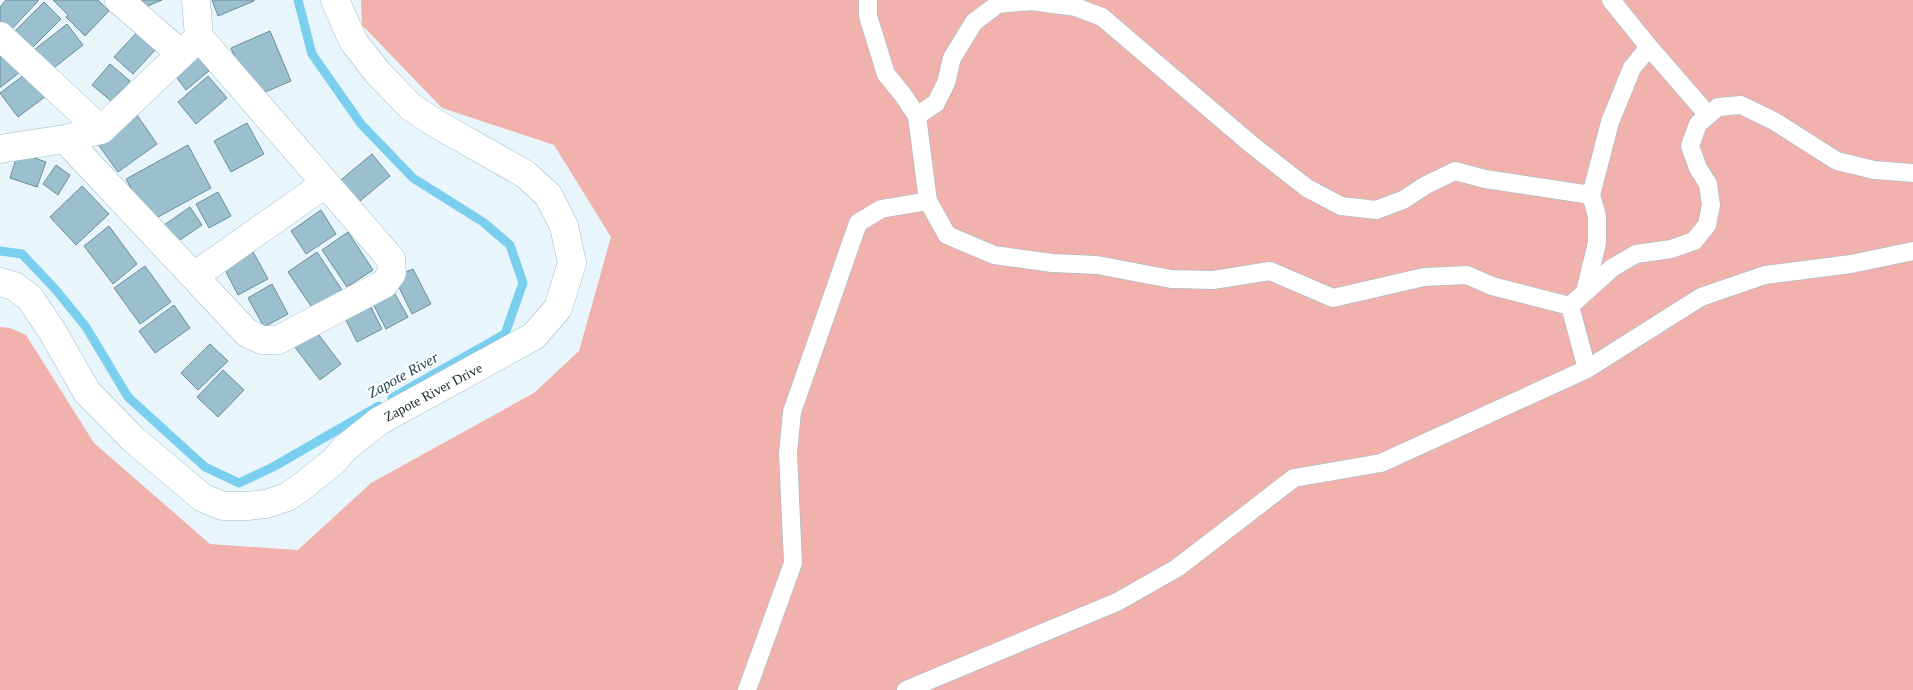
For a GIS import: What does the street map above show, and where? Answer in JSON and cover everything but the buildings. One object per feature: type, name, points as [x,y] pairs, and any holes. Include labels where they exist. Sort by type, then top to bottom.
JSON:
[{"type":"street","points":[[65,139],[247,333],[262,340],[278,340],[384,284],[392,273],[391,259],[325,184],[190,45],[119,0]]},
{"type":"street","points":[[0,149],[65,139],[101,130],[190,45],[196,0]]},
{"type":"street","name":"Zapote River Drive","points":[[0,282],[14,286],[30,298],[52,331],[86,392],[133,439],[203,498],[223,506],[266,504],[287,497],[334,461],[345,448],[379,421],[534,336],[558,308],[572,263],[564,226],[548,194],[525,174],[435,123],[411,107],[378,73],[353,41],[335,0]]},
{"type":"street","points":[[0,36],[101,130]]},
{"type":"street","points":[[194,276],[325,184]]},
{"type":"lane","points":[[868,0],[868,16],[886,74],[917,116],[928,201],[947,235],[994,255],[1052,263],[1097,265],[1171,279],[1212,280],[1270,271],[1333,298],[1424,277],[1467,275],[1492,286],[1570,306]]},
{"type":"lane","points":[[1611,0],[1708,115]]},
{"type":"lane","points":[[917,116],[936,103],[946,83],[952,58],[974,22],[998,4],[1040,2],[1076,7],[1102,17],[1252,145],[1307,188],[1340,206],[1376,210],[1403,200],[1426,185],[1455,171],[1485,179],[1591,195]]},
{"type":"lane","points":[[1585,292],[1597,243],[1598,216],[1591,195],[1610,122],[1632,68],[1649,47]]},
{"type":"lane","points":[[1570,306],[1612,268],[1636,254],[1671,249],[1694,241],[1707,224],[1710,205],[1708,184],[1698,168],[1690,146],[1698,124],[1718,107],[1741,105],[1774,121],[1837,161],[1874,170],[1913,173]]},
{"type":"lane","points":[[747,690],[793,563],[788,453],[792,412],[858,223],[880,209],[928,201]]},
{"type":"lane","points":[[906,690],[1117,602],[1176,568],[1294,478],[1381,463],[1587,369],[1701,297],[1765,275],[1851,264],[1913,251]]},
{"type":"lane","points":[[1570,306],[1587,369]]},
{"type":"shaded area","points":[[361,0],[1913,0],[1913,690],[0,690],[0,327],[10,328],[26,335],[94,443],[210,544],[298,550],[371,483],[534,393],[579,351],[611,237],[554,145],[442,108],[362,25]]},
{"type":"waterway","name":"Zapote River","points":[[298,0],[312,54],[361,124],[413,178],[483,222],[510,245],[523,283],[505,334],[392,398]]},
{"type":"waterway","name":"Zapote River","points":[[0,251],[22,254],[56,290],[86,327],[128,397],[205,467],[239,483],[273,467],[379,406]]}]
